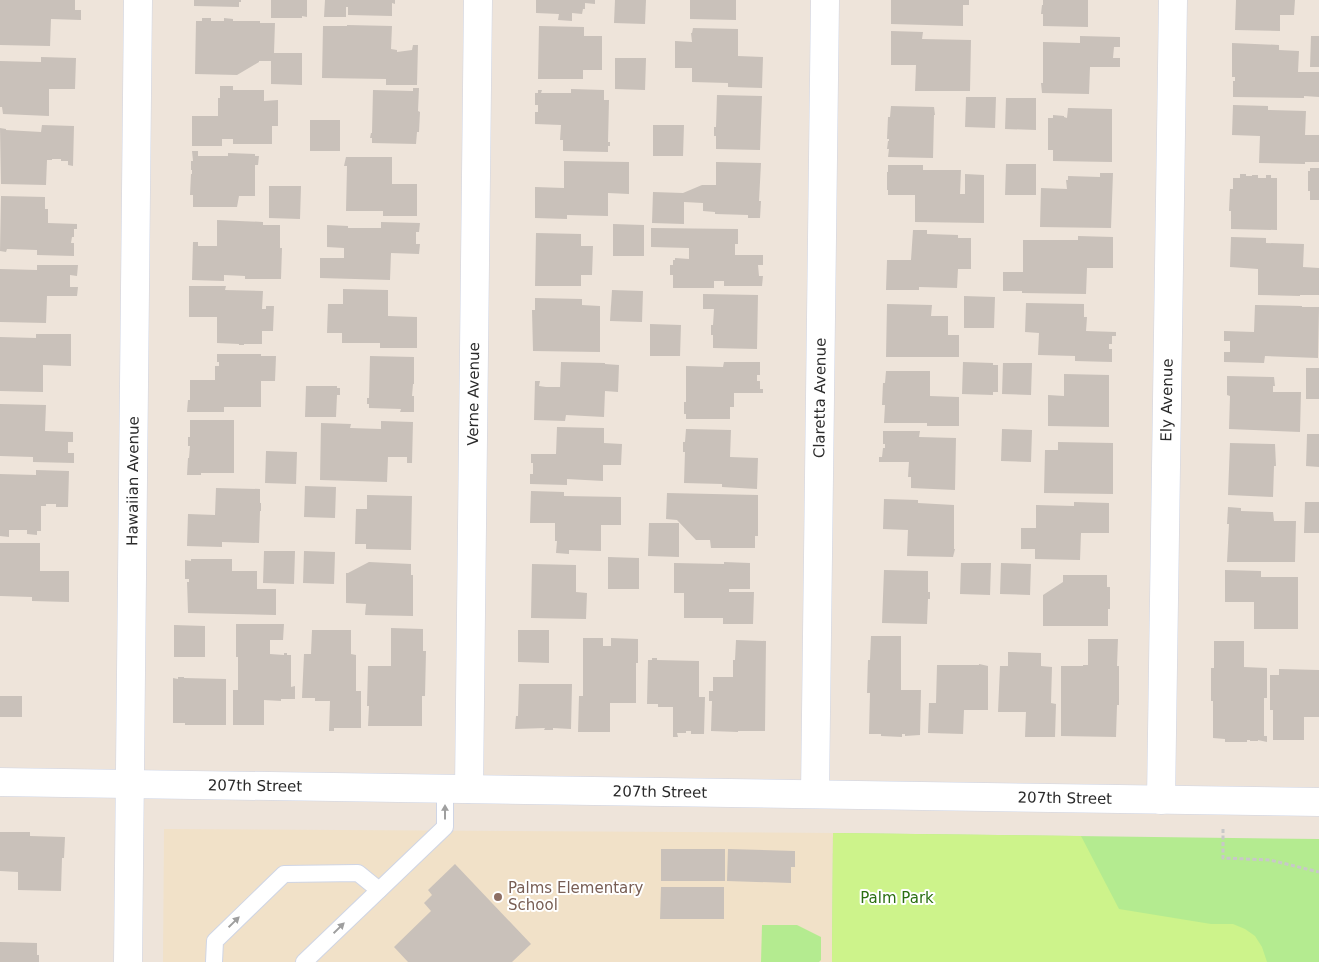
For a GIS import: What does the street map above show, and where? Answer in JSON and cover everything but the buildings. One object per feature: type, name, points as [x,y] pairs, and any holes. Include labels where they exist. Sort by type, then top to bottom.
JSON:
[{"type":"street","name":"Hawaiian Avenue","points":[[128,962],[138,0]]},
{"type":"street","name":"Verne Avenue","points":[[457,789],[478,0]]},
{"type":"street","name":"Claretta Avenue","points":[[815,794],[825,0]]},
{"type":"street","name":"Ely Avenue","points":[[1162,800],[1172,0]]},
{"type":"street","name":"207th Street","points":[[0,782],[1319,802]]},
{"type":"lane","points":[[304,962],[445,827],[457,789]]},
{"type":"lane","points":[[214,962],[214,941],[284,874],[358,873],[379,890]]},
{"type":"path","points":[[1223,801],[1223,858],[1270,860],[1319,872]]},
{"type":"shaded area","name":"Palms Elementary School","points":[[164,829],[833,833],[832,962],[163,962]]},
{"type":"green space","name":"Palm Park","points":[[833,833],[1319,839],[1319,962],[832,962]]},
{"type":"green space","name":"Palm Park","points":[[833,833],[1081,836],[1119,909],[1211,924],[1233,924],[1255,936],[1262,947],[1267,962],[832,962]]},
{"type":"green space","points":[[762,925],[797,925],[821,937],[821,960],[819,962],[761,962]]},
{"type":"place","name":"Palms Elementary School","points":[[498,897]]}]
